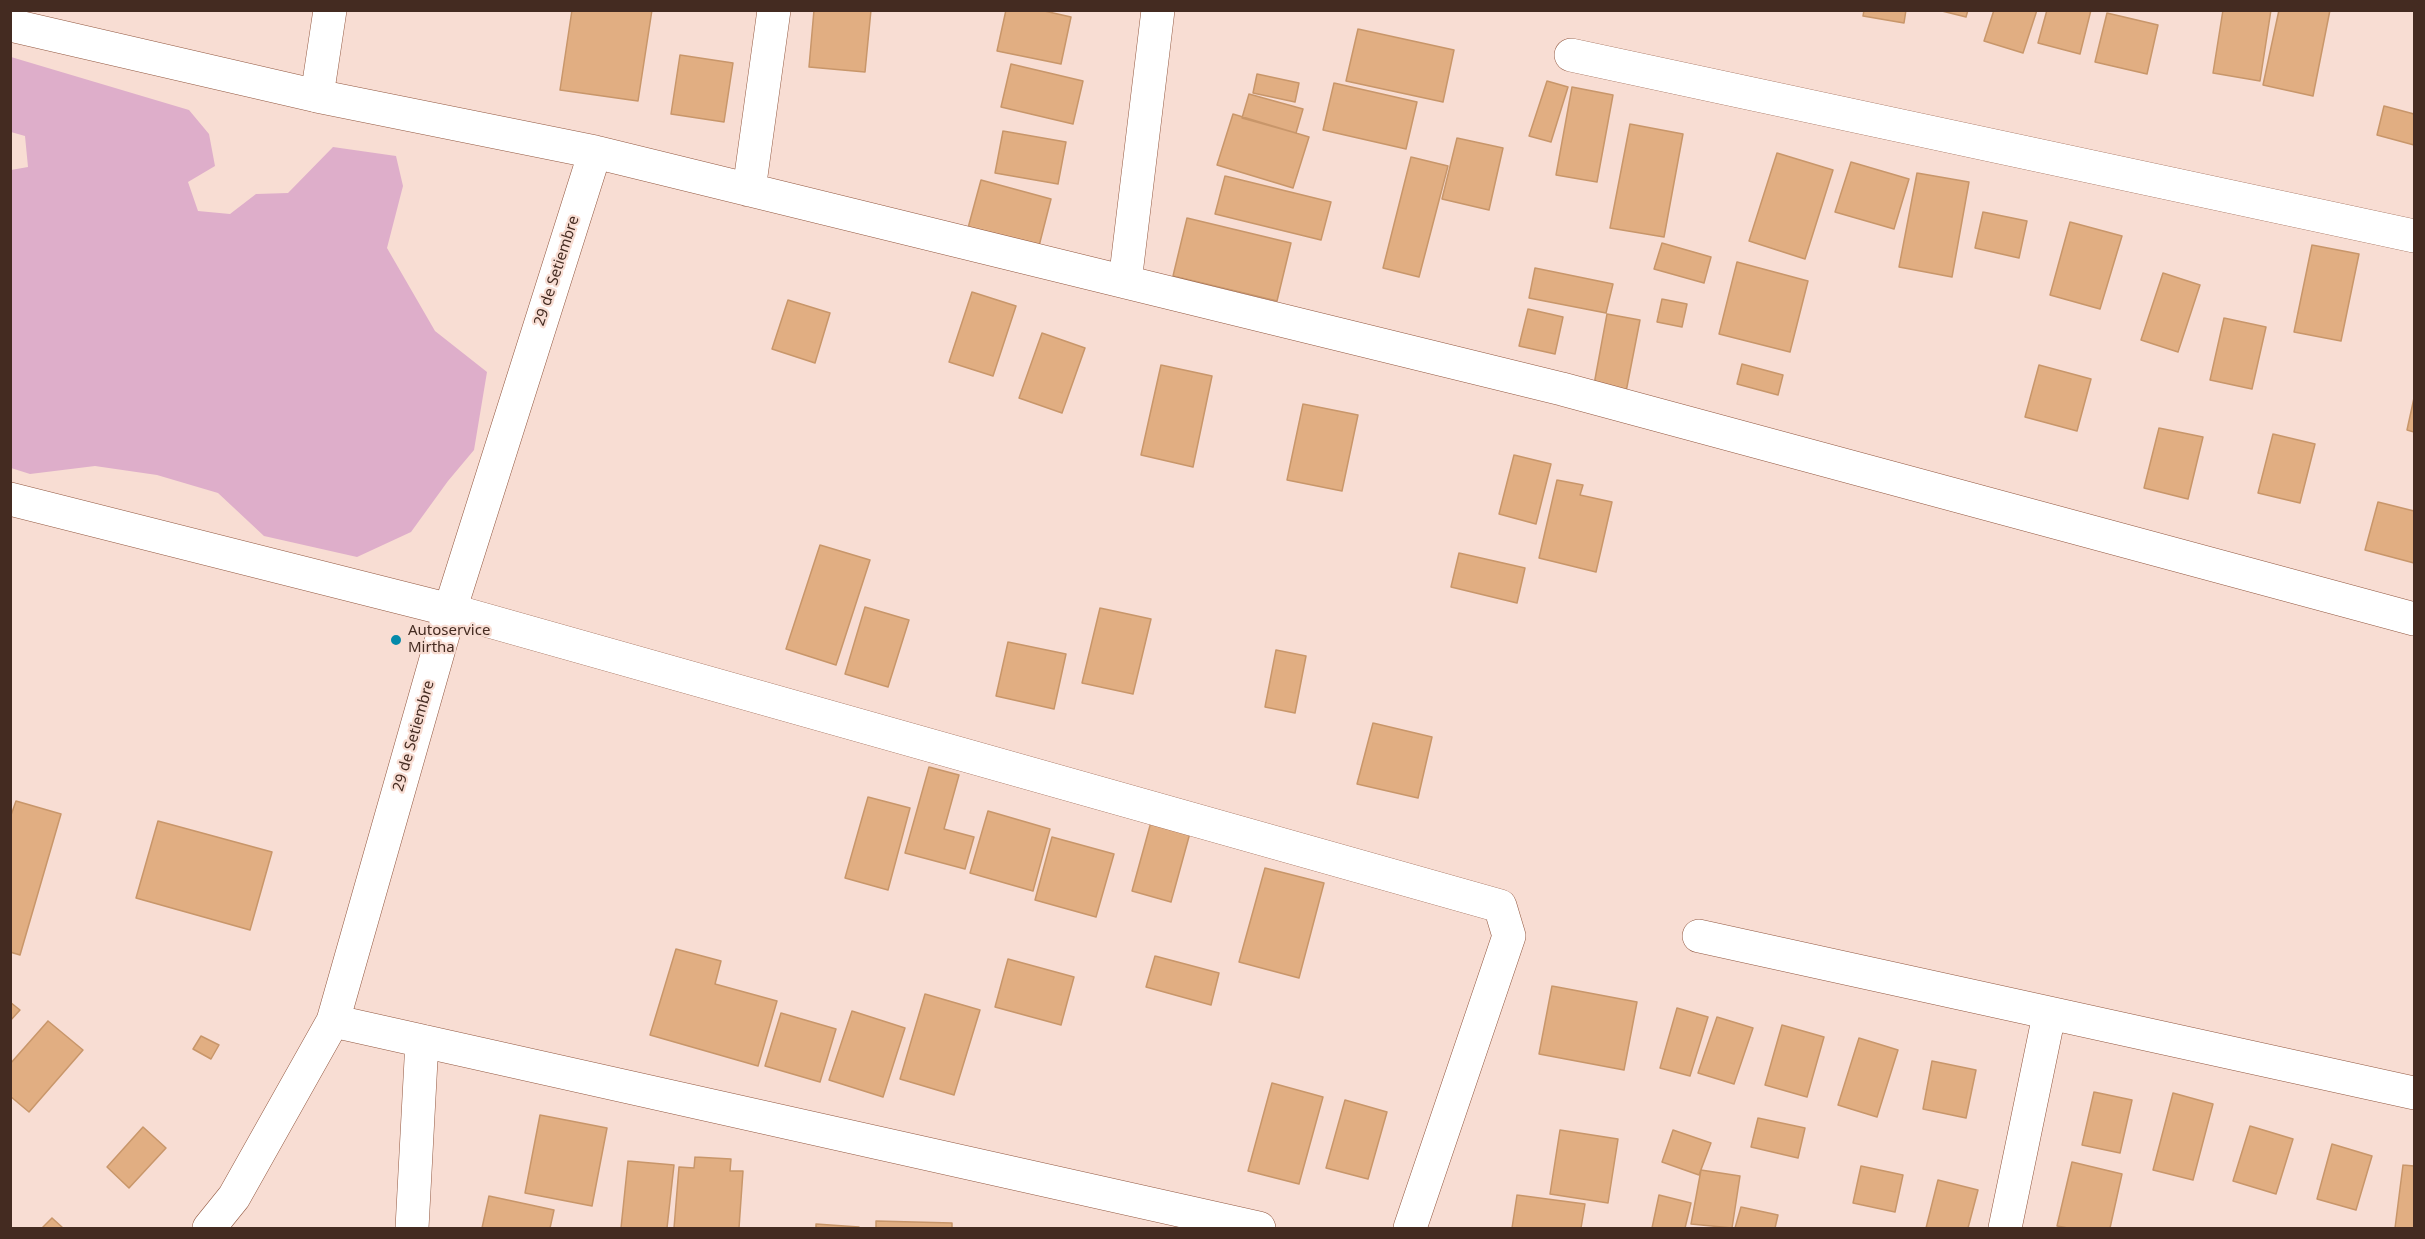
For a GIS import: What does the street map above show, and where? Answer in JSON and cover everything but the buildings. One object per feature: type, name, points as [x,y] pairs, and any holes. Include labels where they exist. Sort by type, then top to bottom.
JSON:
[{"type":"street","points":[[317,96],[330,10]]},
{"type":"street","points":[[749,190],[774,10]]},
{"type":"street","points":[[1125,282],[1158,10]]},
{"type":"street","points":[[10,25],[317,96],[595,152],[1574,392],[2415,619]]},
{"type":"street","points":[[1571,55],[2415,236]]},
{"type":"street","name":"29 de Setiembre","points":[[209,1228],[234,1197],[333,1021],[450,610],[595,152]]},
{"type":"street","points":[[10,499],[450,610],[1500,906],[1509,936],[1410,1228]]},
{"type":"street","points":[[1699,936],[2049,1015],[2415,1093]]},
{"type":"street","points":[[2004,1228],[2049,1015]]},
{"type":"street","points":[[333,1021],[1259,1228]]},
{"type":"street","points":[[412,1228],[422,1041]]},
{"type":"shaded area","points":[[11,57],[189,110],[209,134],[215,166],[188,182],[198,211],[230,214],[256,194],[288,193],[333,147],[396,156],[403,186],[387,248],[435,331],[487,372],[474,450],[411,532],[357,557],[264,536],[218,493],[157,475],[95,466],[30,474],[11,468],[11,170],[28,167],[25,136],[11,132]]},
{"type":"place","name":"Autoservice Mirtha","points":[[396,640]]}]
